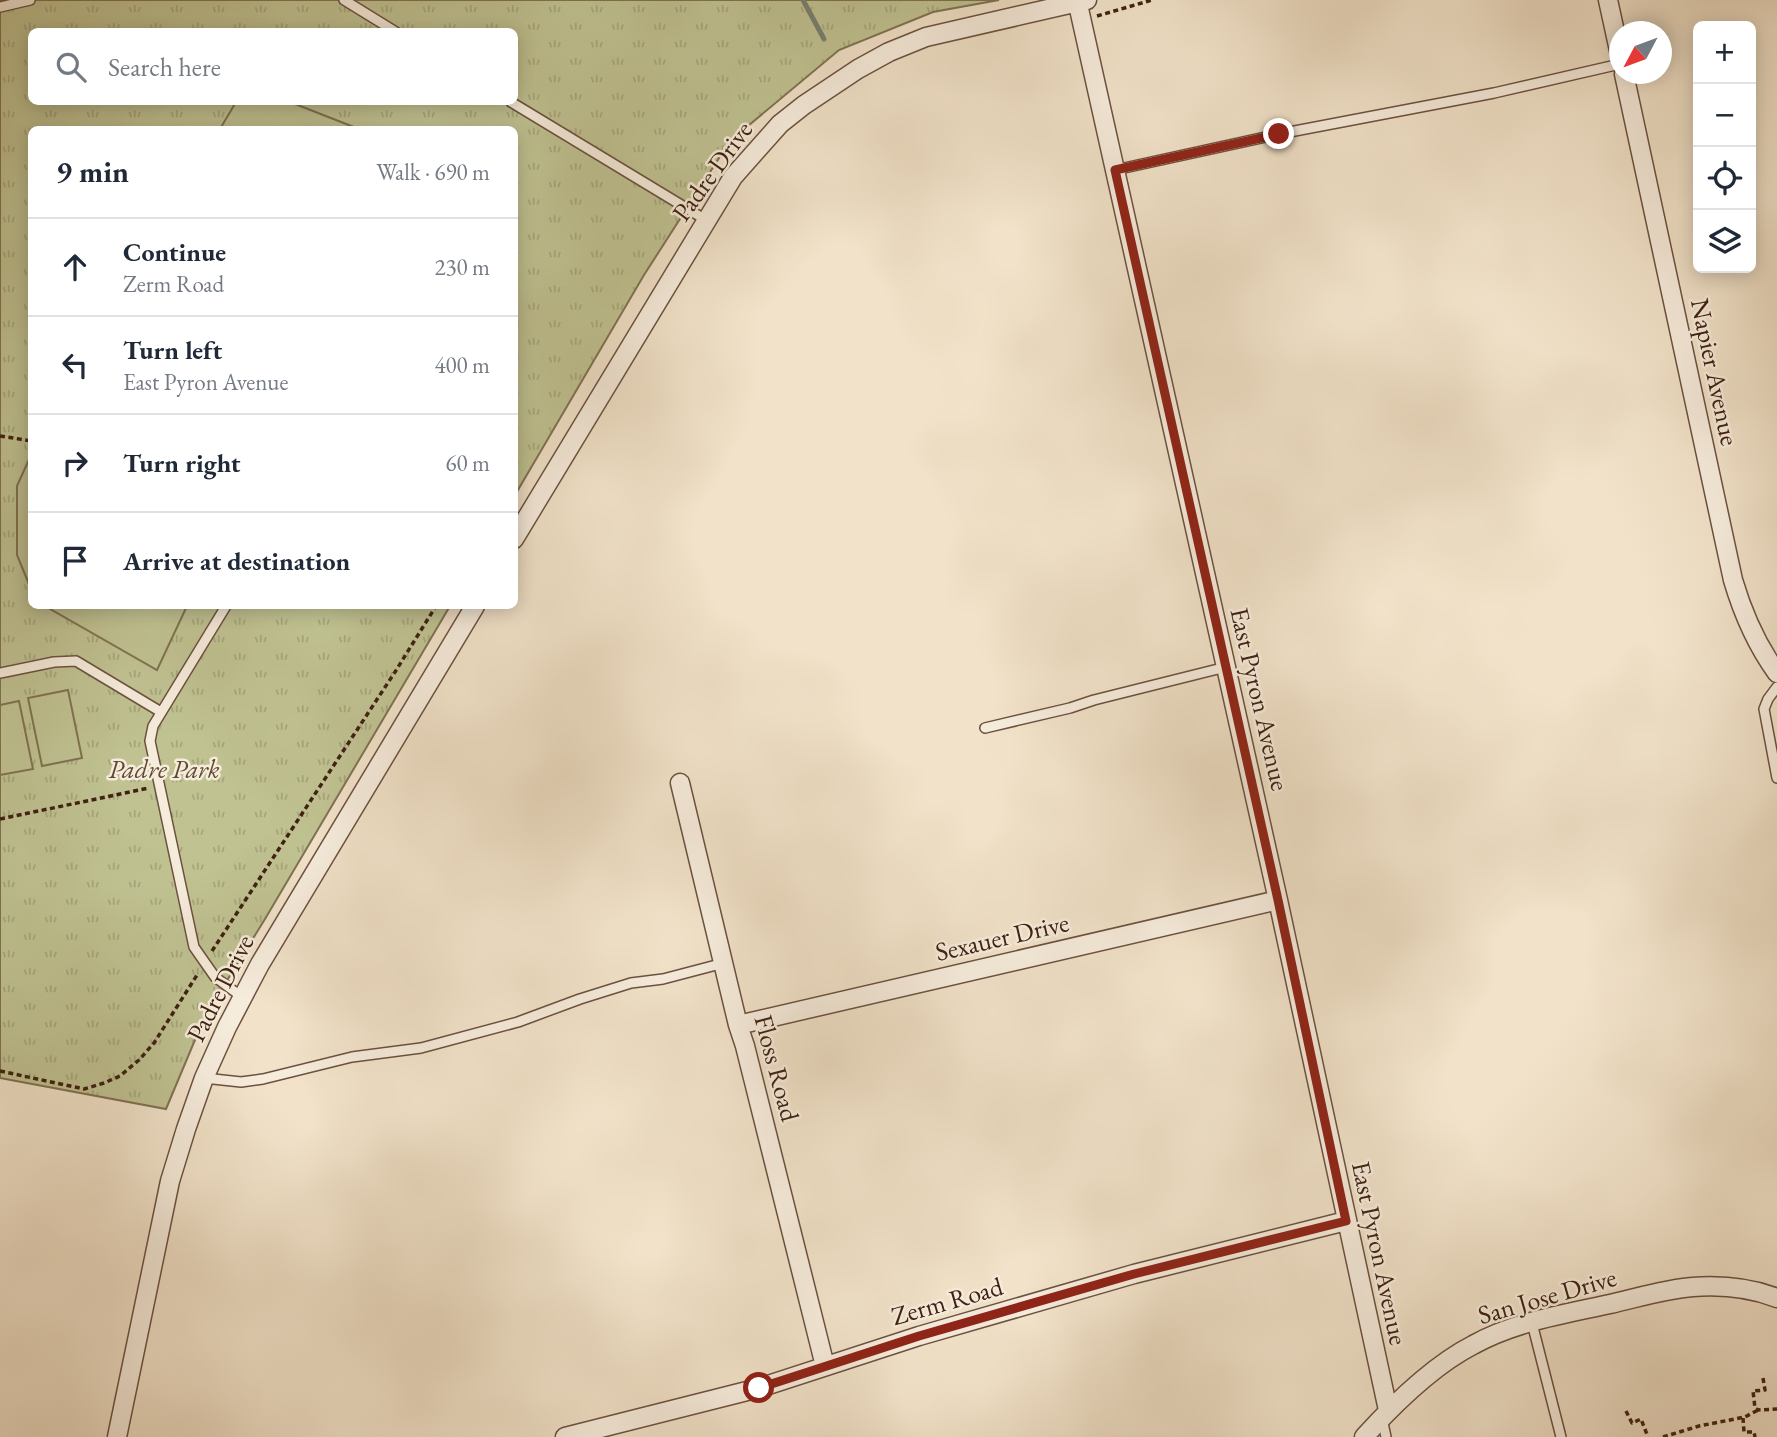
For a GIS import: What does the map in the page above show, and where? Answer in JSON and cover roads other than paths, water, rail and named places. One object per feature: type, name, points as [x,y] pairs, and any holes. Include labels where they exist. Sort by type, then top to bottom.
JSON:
[{"type":"street","points":[[1608,0],[1612,21]]},
{"type":"street","name":"East Pyron Avenue","points":[[1081,1],[1115,170],[1278,900],[1385,1414]]},
{"type":"street","name":"Padre Drive","points":[[518,532],[733,177],[780,124],[814,97],[889,52],[926,37],[1081,1]]},
{"type":"street","name":"Napier Avenue","points":[[1626,84],[1733,580],[1750,629],[1777,673]]},
{"type":"street","name":"Padre Drive","points":[[117,1437],[170,1181],[204,1078],[260,964],[473,609]]},
{"type":"street","name":"Floss Road","points":[[680,783],[738,1025],[825,1366]]},
{"type":"street","name":"Sexauer Drive","points":[[738,1025],[1278,900]]},
{"type":"street","name":"Zerm Road","points":[[572,1436],[759,1388],[919,1336],[1134,1274],[1346,1221]]},
{"type":"street","name":"San Jose Drive","points":[[1364,1437],[1425,1378],[1472,1345],[1497,1334],[1669,1290],[1721,1287],[1743,1289],[1777,1298]]},
{"type":"lane","points":[[0,7],[30,0]]},
{"type":"lane","points":[[344,0],[390,28]]},
{"type":"lane","points":[[1115,170],[1279,134],[1494,93],[1609,66]]},
{"type":"lane","points":[[516,105],[706,220]]},
{"type":"lane","points":[[224,609],[153,726],[150,741],[194,947],[215,978],[242,997]]},
{"type":"lane","points":[[0,673],[54,662],[76,661],[161,712]]},
{"type":"lane","points":[[985,728],[1226,667]]},
{"type":"lane","points":[[1777,687],[1764,709],[1777,778]]},
{"type":"lane","points":[[204,1078],[241,1082],[263,1079],[352,1057],[421,1048],[517,1023],[631,983],[663,979],[724,963]]},
{"type":"lane","points":[[1532,1323],[1561,1437]]},
{"type":"lane","points":[[1385,1414],[1386,1437]]},
{"type":"waterway","points":[[803,0],[824,39]]},
{"type":"park label","name":"Padre Park","points":[[164,769]]}]
